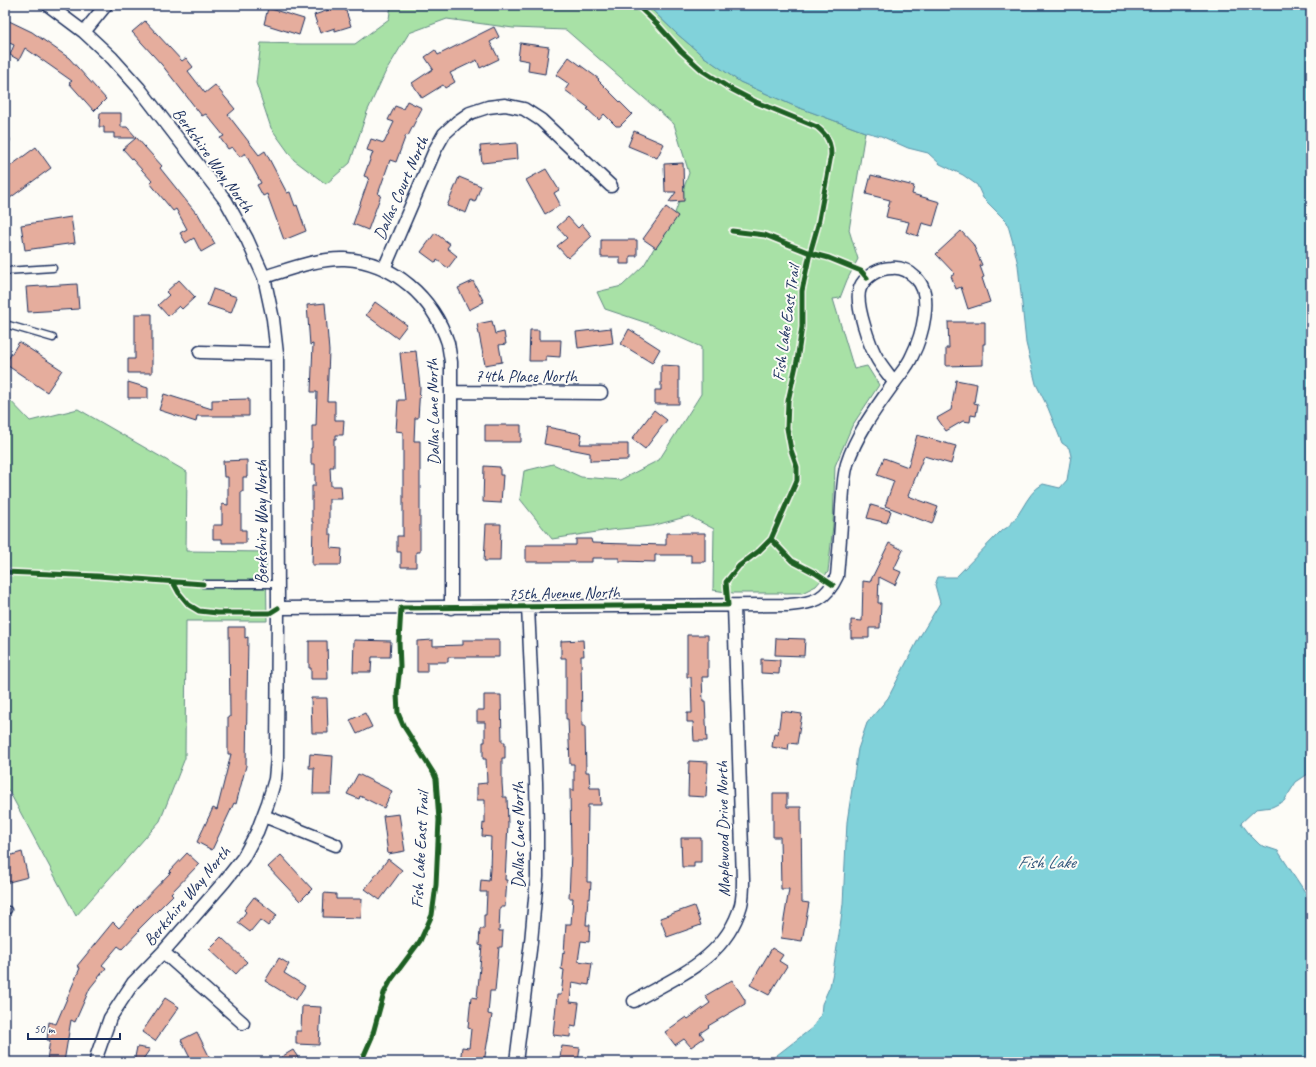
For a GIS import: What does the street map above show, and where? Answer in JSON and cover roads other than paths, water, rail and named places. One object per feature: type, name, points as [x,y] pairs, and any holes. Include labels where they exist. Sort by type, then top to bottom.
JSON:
[{"type":"street","name":"Berkshire Way North","points":[[48,5],[84,32],[112,58],[138,88],[226,201],[247,239],[264,277],[273,319],[277,354],[278,608],[277,758],[275,779],[264,816],[243,858],[163,952],[133,983],[110,1018],[96,1062]]},
{"type":"street","points":[[84,32],[106,5]]},
{"type":"street","name":"Dallas Court North","points":[[384,268],[435,150],[444,134],[470,113],[488,107],[505,106],[524,110],[541,120],[611,186]]},
{"type":"street","name":"Dallas Lane North","points":[[264,277],[304,265],[324,261],[345,260],[366,263],[384,268],[400,278],[412,287],[434,312],[448,345],[451,362],[451,608]]},
{"type":"street","points":[[892,268],[903,270],[913,275],[922,285],[925,294],[925,309],[922,325],[913,355],[907,366],[894,382],[878,360],[872,348],[861,315],[859,297],[860,288],[867,278],[879,271],[892,268]]},
{"type":"street","points":[[200,352],[277,354]]},
{"type":"street","name":"75th Avenue North","points":[[278,608],[734,606],[802,604],[812,602],[819,599],[826,593],[837,576],[847,464],[861,434],[894,382]]},
{"type":"street","name":"74th Place North","points":[[451,392],[601,393]]},
{"type":"street","name":"Maplewood Drive North","points":[[634,1001],[705,959],[720,945],[733,926],[741,905],[744,880],[734,606]]},
{"type":"street","name":"Dallas Lane North","points":[[516,1062],[531,942],[537,877],[538,832],[528,608]]},
{"type":"street","points":[[264,816],[336,844]]},
{"type":"street","points":[[163,952],[243,1023]]},
{"type":"lane","points":[[5,271],[53,268]]},
{"type":"lane","points":[[5,324],[53,338]]},
{"type":"lane","points":[[202,584],[278,584]]},
{"type":"water","name":"Fish Lake","points":[[647,5],[1311,5],[1311,772],[1296,782],[1284,801],[1272,807],[1256,809],[1241,823],[1260,845],[1278,851],[1309,898],[1311,919],[1311,1062],[768,1062],[812,1028],[821,1015],[822,1004],[830,986],[839,934],[843,904],[847,822],[858,749],[867,723],[888,698],[919,638],[940,603],[935,585],[938,577],[956,577],[1000,532],[1013,522],[1031,494],[1043,484],[1060,488],[1067,480],[1071,456],[1069,448],[1062,443],[1048,408],[1036,384],[1026,343],[1018,265],[1007,222],[983,198],[977,185],[963,175],[940,164],[928,153],[908,148],[881,136],[865,132],[792,105],[740,82],[703,56]]}]
